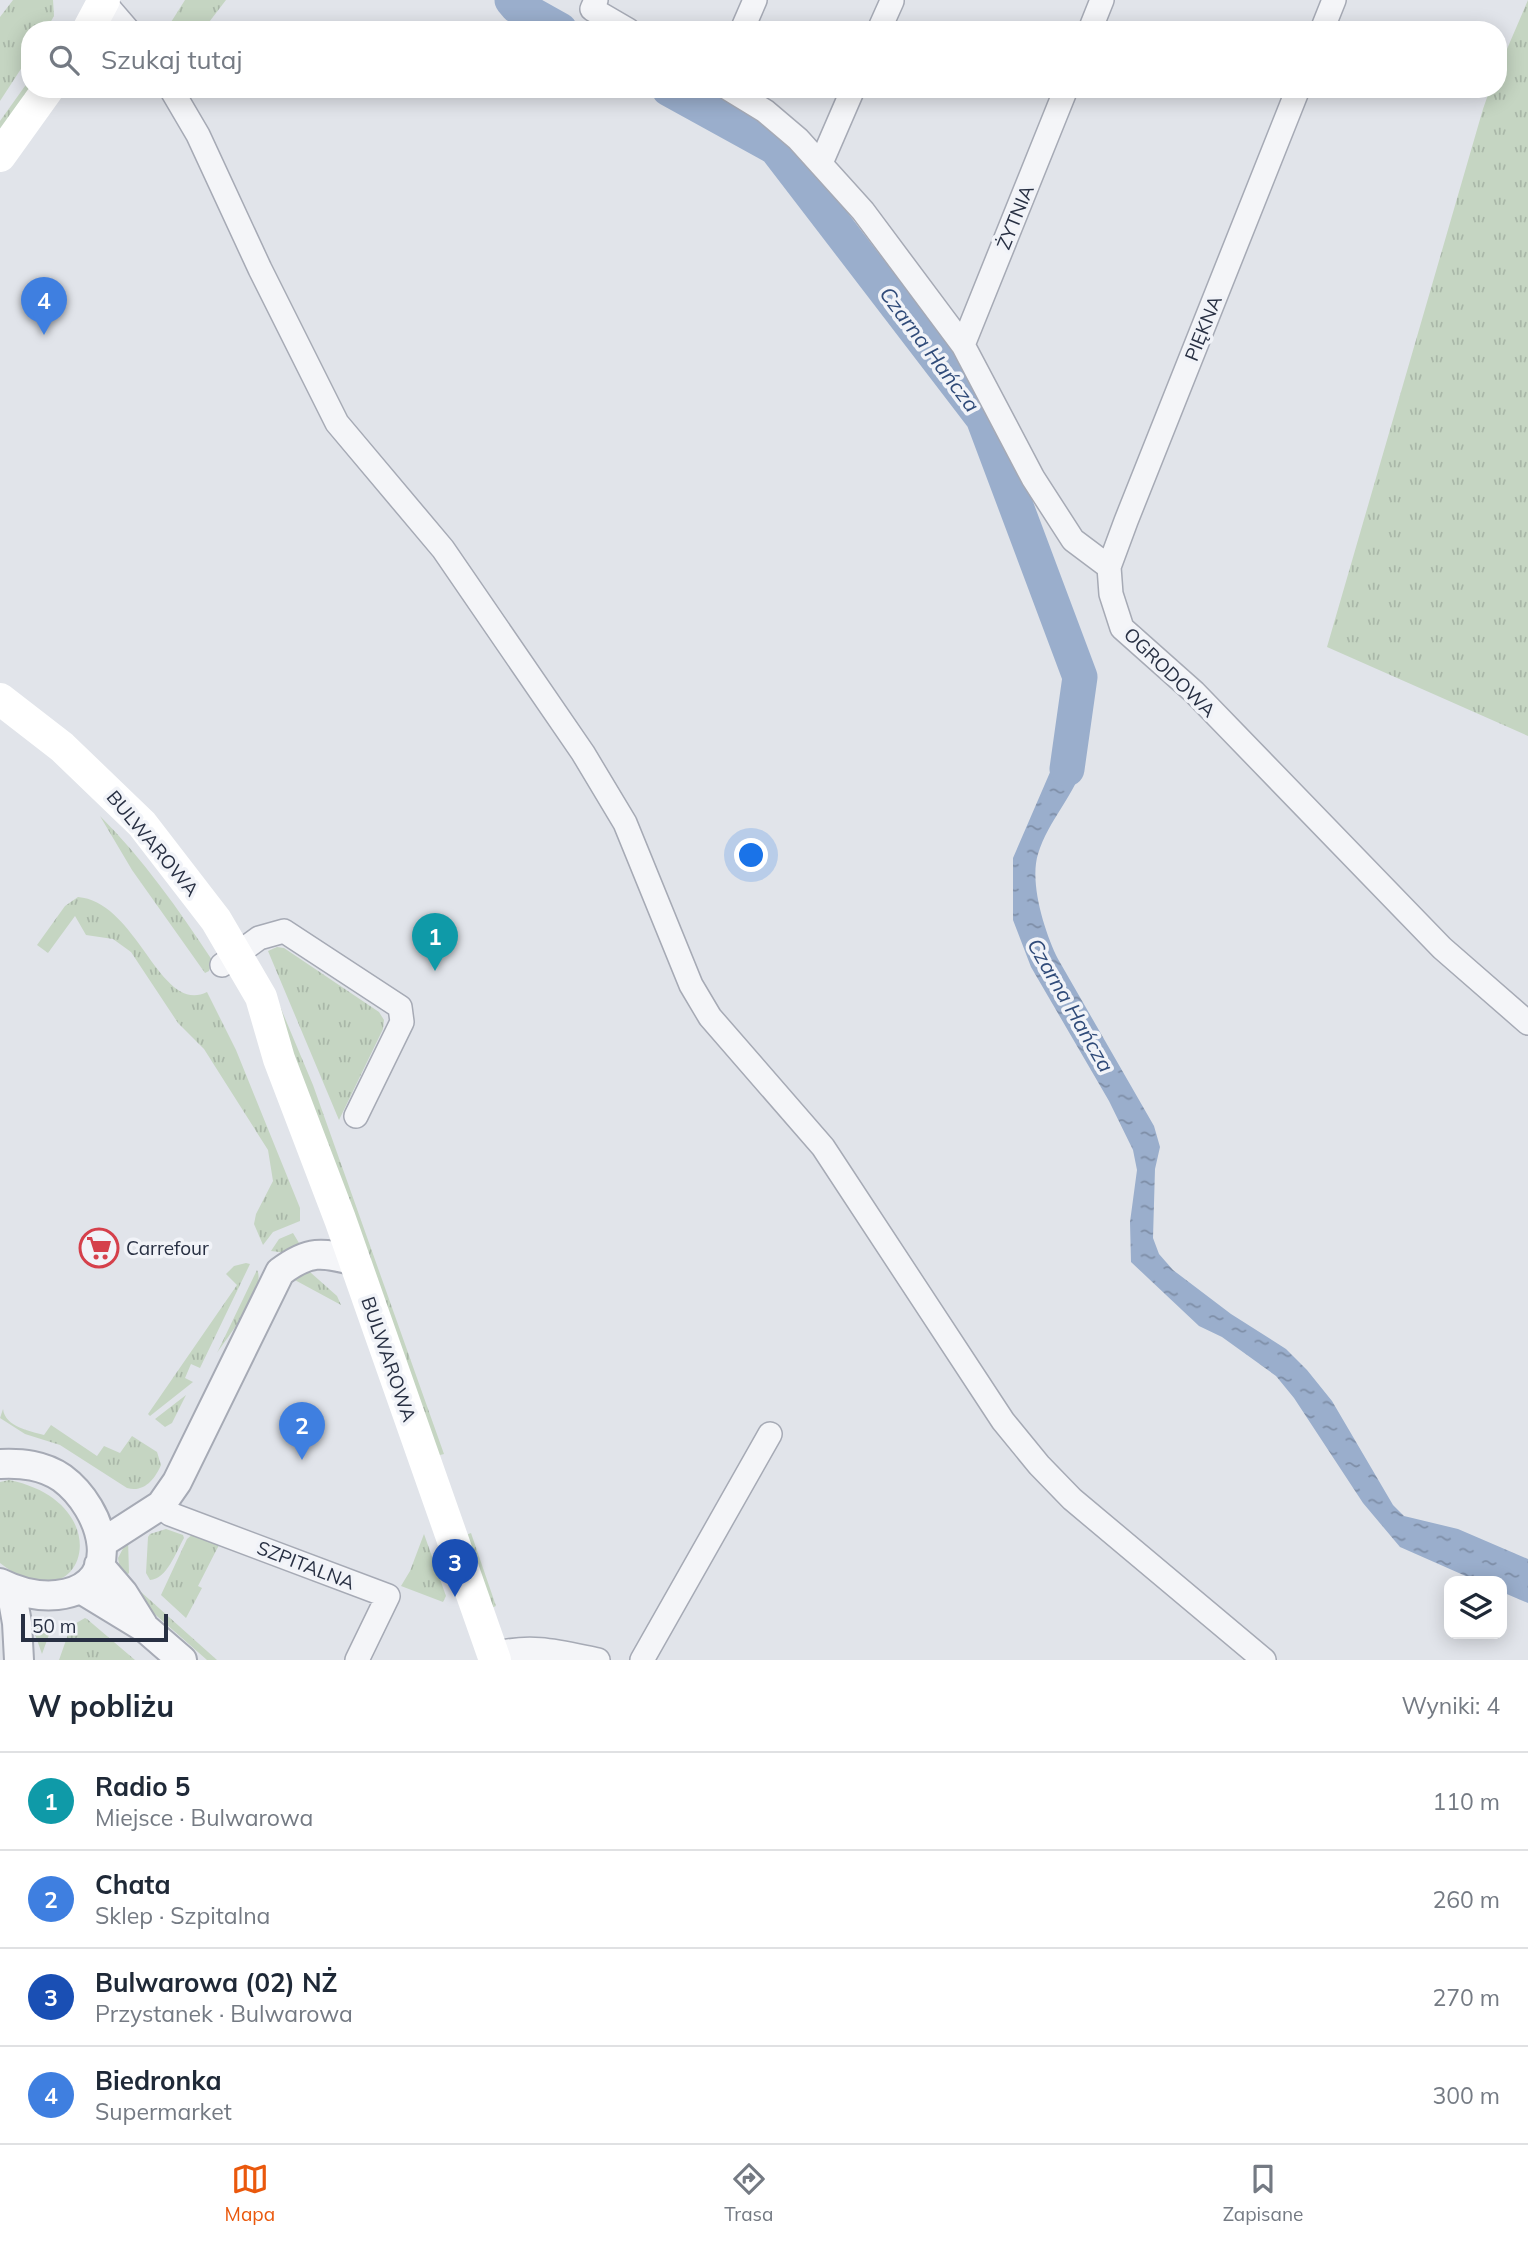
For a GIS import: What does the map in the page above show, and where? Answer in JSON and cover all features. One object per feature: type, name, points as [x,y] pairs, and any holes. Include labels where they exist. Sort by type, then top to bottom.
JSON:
[{"type":"main road","points":[[92,21],[103,0]]},
{"type":"main road","points":[[0,156],[42,98]]},
{"type":"main road","name":"BULWAROWA","points":[[0,699],[62,747],[142,824],[180,871],[230,960],[244,1006],[279,1059],[340,1219],[494,1657]]},
{"type":"main road","name":"BULWAROWA","points":[[0,720],[56,765],[127,837],[230,960]]},
{"type":"street","points":[[103,0],[120,21]]},
{"type":"street","points":[[746,21],[755,0]]},
{"type":"street","points":[[1094,21],[1102,0]]},
{"type":"street","points":[[1326,21],[1334,0]]},
{"type":"street","points":[[883,21],[892,1]]},
{"type":"street","points":[[587,3],[614,21]]},
{"type":"street","points":[[176,98],[198,135],[260,270],[337,423],[443,549],[590,764],[625,823],[691,985],[710,1017],[823,1147],[1003,1421],[1039,1465],[1072,1499],[1264,1660]]},
{"type":"street","points":[[744,98],[765,111],[821,163],[863,211],[963,345],[1033,478],[1073,540],[1109,567]]},
{"type":"street","points":[[821,163],[849,98]]},
{"type":"street","name":"ŻYTNIA","points":[[963,345],[1062,98]]},
{"type":"street","name":"PIĘKNA","points":[[1109,567],[1294,98]]},
{"type":"street","name":"OGRODOWA","points":[[1109,567],[1111,594],[1122,628],[1194,692],[1442,948],[1528,1023]]},
{"type":"street","points":[[230,960],[259,938],[284,931],[400,1007],[402,1023],[356,1116]]},
{"type":"street","points":[[322,1252],[340,1219]]},
{"type":"street","points":[[6,1586],[46,1596],[81,1588],[95,1574],[101,1554],[157,1507],[177,1482],[279,1272],[291,1263],[322,1252],[355,1261]]},
{"type":"street","points":[[642,1660],[770,1434]]},
{"type":"street","points":[[0,1464],[18,1463],[40,1468],[61,1478],[78,1493],[91,1512],[101,1554],[145,1628]]},
{"type":"street","points":[[91,1512],[157,1507]]},
{"type":"street","name":"SZPITALNA","points":[[157,1507],[388,1596],[357,1660]]},
{"type":"street","points":[[6,1586],[18,1623],[19,1660]]},
{"type":"street","points":[[81,1588],[145,1628],[183,1660]]},
{"type":"street","points":[[494,1657],[521,1647],[543,1648],[598,1660]]},
{"type":"green space","points":[[13,0],[53,0],[54,16],[51,21],[21,21],[21,69],[0,101],[0,17]]},
{"type":"green space","points":[[185,0],[226,0],[210,21],[172,21]]},
{"type":"green space","points":[[1528,0],[1528,736],[1327,647],[1483,109],[1487,98],[1507,98],[1507,49]]},
{"type":"green space","points":[[21,92],[23,98],[0,130],[0,121]]},
{"type":"green space","points":[[100,816],[146,867],[187,922],[212,960],[209,971],[205,973],[132,870]]},
{"type":"green space","points":[[78,897],[99,904],[117,917],[175,988],[190,995],[207,992],[236,1050],[300,1208],[300,1221],[273,1232],[263,1245],[254,1224],[256,1214],[273,1181],[268,1150],[204,1049],[178,1023],[131,952],[113,939],[86,935],[75,916],[48,953],[37,945],[65,906]]},
{"type":"green space","points":[[277,947],[284,948],[379,1012],[384,1020],[383,1029],[339,1120],[268,951]]},
{"type":"green space","points":[[279,1004],[313,1085],[444,1454],[436,1456],[298,1070]]},
{"type":"green space","points":[[293,1233],[302,1248],[287,1253],[271,1251],[279,1239]]},
{"type":"green space","points":[[250,1264],[200,1368],[191,1364],[185,1378],[193,1382],[150,1416],[148,1414],[237,1285],[226,1274],[234,1266]]},
{"type":"green space","points":[[257,1270],[259,1278],[252,1300],[217,1353]]},
{"type":"green space","points":[[310,1272],[337,1296],[341,1305],[293,1279]]},
{"type":"green space","points":[[186,1395],[172,1423],[165,1427],[155,1419]]},
{"type":"green space","points":[[3,1409],[8,1420],[19,1427],[44,1435],[51,1425],[97,1456],[104,1446],[120,1453],[132,1436],[157,1452],[161,1465],[156,1475],[144,1487],[127,1488],[60,1445],[25,1434],[0,1418]]},
{"type":"green space","points":[[9,1480],[45,1493],[68,1512],[78,1534],[79,1555],[70,1572],[53,1582],[29,1580],[0,1563],[0,1482]]},
{"type":"green space","points":[[166,1529],[183,1535],[184,1538],[166,1570],[150,1580],[146,1573],[148,1537]]},
{"type":"green space","points":[[194,1533],[220,1543],[198,1586],[202,1588],[186,1618],[161,1595],[187,1539]]},
{"type":"green space","points":[[471,1533],[496,1606],[489,1609],[463,1536]]},
{"type":"green space","points":[[424,1534],[446,1596],[443,1602],[401,1586],[410,1571]]},
{"type":"green space","points":[[128,1539],[129,1573],[122,1580],[118,1558]]},
{"type":"green space","points":[[137,1592],[141,1592],[217,1660],[207,1660],[150,1610]]},
{"type":"green space","points":[[85,1618],[135,1660],[59,1660],[71,1626]]},
{"type":"green space","points":[[32,1626],[50,1632],[42,1654]]},
{"type":"water","points":[[1074,722],[1085,725],[1084,762],[1038,854],[1037,893],[1048,936],[1058,959],[1154,1126],[1160,1147],[1155,1169],[1153,1238],[1159,1254],[1173,1270],[1231,1314],[1286,1349],[1307,1370],[1332,1401],[1393,1505],[1404,1516],[1458,1529],[1528,1559],[1528,1603],[1507,1594],[1507,1576],[1466,1576],[1400,1547],[1363,1503],[1294,1398],[1276,1376],[1222,1337],[1199,1326],[1131,1262],[1130,1222],[1137,1170],[1133,1150],[1109,1101],[1031,967],[1013,920],[1013,858],[1054,763],[1063,727]]},
{"type":"waterway","name":"Czarna Hańcza","points":[[512,0],[517,6],[544,21]]},
{"type":"waterway","name":"Czarna Hańcza","points":[[685,98],[776,148],[983,418],[1080,677],[1067,769]]},
{"type":"place","name":"Biedronka","points":[[44,335]]},
{"type":"place","name":"Radio 5","points":[[435,971]]},
{"type":"place","name":"Carrefour","points":[[99,1248]]},
{"type":"place","name":"Chata","points":[[302,1460]]},
{"type":"place","name":"Bulwarowa (02) NŻ","points":[[455,1597]]}]
